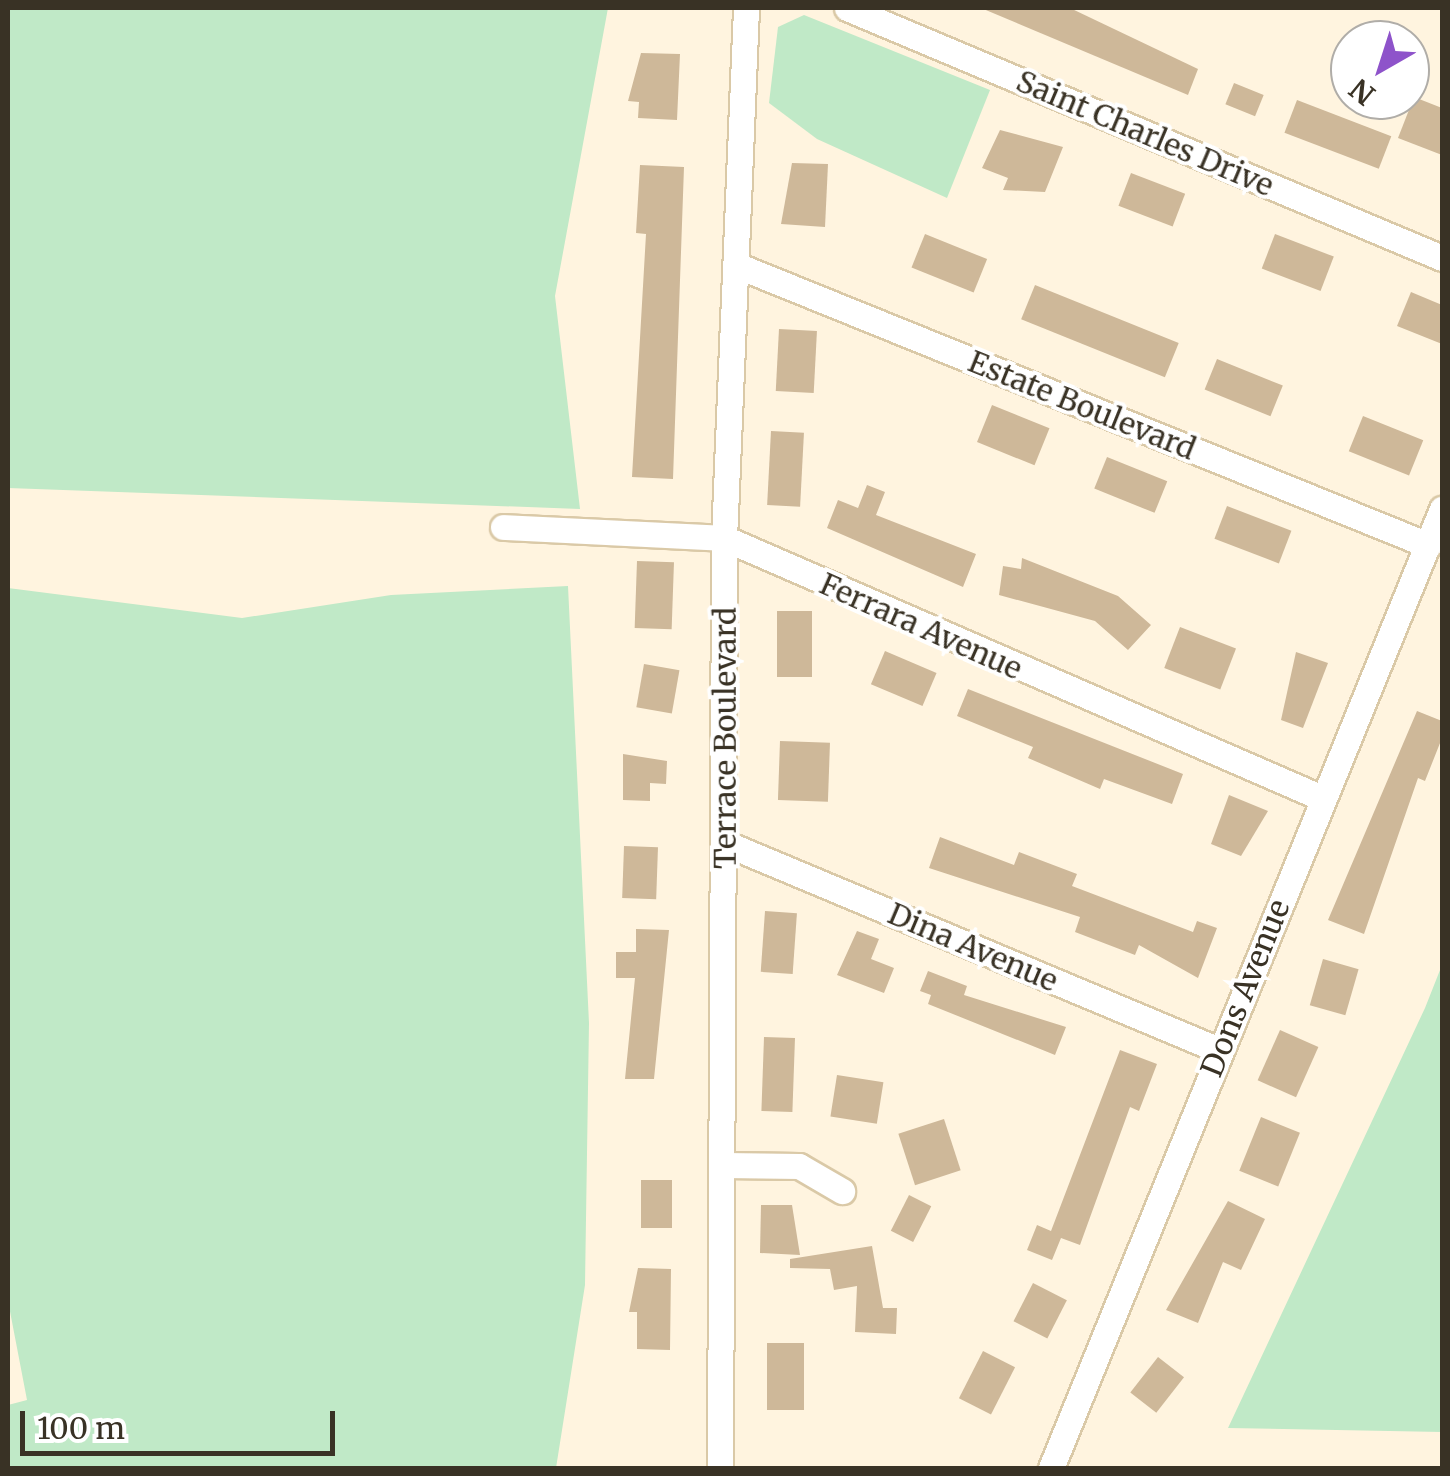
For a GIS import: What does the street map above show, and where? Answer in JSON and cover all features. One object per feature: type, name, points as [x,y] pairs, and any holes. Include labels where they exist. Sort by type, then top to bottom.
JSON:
[{"type":"street","name":"Terrace Boulevard","points":[[720,1468],[727,844],[724,538],[746,8]]},
{"type":"street","name":"Saint Charles Drive","points":[[847,8],[1442,258]]},
{"type":"street","name":"Estate Boulevard","points":[[736,265],[1428,545]]},
{"type":"street","name":"Dons Avenue","points":[[1051,1468],[1442,509]]},
{"type":"street","name":"Ferrara Avenue","points":[[503,526],[724,538],[1322,798]]},
{"type":"street","name":"Dina Avenue","points":[[727,844],[1219,1050]]},
{"type":"street","points":[[724,1166],[799,1166],[842,1190]]},
{"type":"green space","points":[[8,8],[608,8],[555,296],[580,509],[8,488]]},
{"type":"green space","points":[[804,15],[990,90],[947,198],[817,139],[769,103],[778,27]]},
{"type":"green space","points":[[568,586],[589,1023],[585,1285],[556,1468],[8,1468],[8,1405],[27,1400],[8,1301],[8,588],[242,618],[391,595]]},
{"type":"green space","points":[[1442,965],[1442,1432],[1228,1428],[1425,1008]]},
{"type":"building","points":[[981,8],[1070,8],[1198,69],[1188,95]]},
{"type":"building","points":[[641,53],[680,54],[677,120],[638,118],[639,102],[628,101]]},
{"type":"building","points":[[1234,83],[1264,95],[1255,116],[1225,104]]},
{"type":"building","points":[[1297,100],[1330,113],[1330,120],[1349,120],[1391,136],[1379,169],[1284,133]]},
{"type":"building","points":[[1430,103],[1442,108],[1442,155],[1398,138],[1405,120],[1430,120]]},
{"type":"building","points":[[1000,130],[1063,147],[1045,192],[1003,190],[1008,178],[982,168]]},
{"type":"building","points":[[792,163],[828,164],[825,227],[781,224]]},
{"type":"building","points":[[640,165],[684,167],[673,479],[632,477],[646,234],[636,233]]},
{"type":"building","points":[[1131,173],[1185,194],[1173,226],[1118,206]]},
{"type":"building","points":[[925,234],[987,259],[974,292],[912,267]]},
{"type":"building","points":[[1275,234],[1334,257],[1321,291],[1262,269]]},
{"type":"building","points":[[1035,285],[1179,343],[1165,377],[1021,319]]},
{"type":"building","points":[[1411,292],[1442,305],[1442,344],[1397,326]]},
{"type":"building","points":[[779,329],[817,331],[814,393],[776,391]]},
{"type":"building","points":[[1217,359],[1283,386],[1270,416],[1205,390]]},
{"type":"building","points":[[992,405],[1049,428],[1035,465],[977,442]]},
{"type":"building","points":[[1363,416],[1423,440],[1409,476],[1349,451]]},
{"type":"building","points":[[771,431],[804,433],[800,507],[767,505]]},
{"type":"building","points":[[1107,457],[1167,481],[1155,513],[1094,489]]},
{"type":"building","points":[[867,485],[885,492],[876,515],[976,554],[963,587],[827,528],[838,500],[858,508]]},
{"type":"building","points":[[1227,506],[1291,531],[1279,563],[1214,539]]},
{"type":"building","points":[[1022,558],[1118,596],[1151,625],[1128,650],[1095,621],[999,595],[1003,566],[1021,569]]},
{"type":"building","points":[[637,561],[674,562],[672,629],[635,628]]},
{"type":"building","points":[[777,611],[812,611],[812,677],[777,677]]},
{"type":"building","points":[[1180,627],[1236,649],[1220,690],[1164,668]]},
{"type":"building","points":[[885,651],[937,673],[922,706],[871,684]]},
{"type":"building","points":[[1296,652],[1328,663],[1303,728],[1281,720]]},
{"type":"building","points":[[644,664],[679,670],[672,714],[636,707]]},
{"type":"building","points":[[968,689],[1183,774],[1172,804],[1104,779],[1100,789],[1028,758],[1033,747],[957,716]]},
{"type":"building","points":[[1417,711],[1442,721],[1442,738],[1425,781],[1418,778],[1364,934],[1328,920]]},
{"type":"building","points":[[780,741],[830,743],[828,802],[778,800]]},
{"type":"building","points":[[623,754],[667,761],[666,784],[650,783],[650,801],[623,800]]},
{"type":"building","points":[[1229,795],[1268,811],[1241,856],[1211,844]]},
{"type":"building","points":[[940,837],[1014,865],[1019,852],[1077,874],[1072,886],[1193,932],[1197,921],[1217,928],[1198,978],[1139,945],[1135,955],[1075,932],[1080,917],[929,868]]},
{"type":"building","points":[[624,846],[658,847],[656,899],[622,898]]},
{"type":"building","points":[[765,911],[797,913],[793,974],[761,972]]},
{"type":"building","points":[[636,929],[669,930],[654,1079],[625,1079],[635,978],[616,978],[616,952],[636,952]]},
{"type":"building","points":[[857,931],[879,939],[871,959],[894,968],[884,993],[837,975]]},
{"type":"building","points":[[1323,959],[1359,969],[1345,1015],[1310,1005]]},
{"type":"building","points":[[928,971],[967,986],[964,995],[1066,1027],[1055,1055],[928,1004],[931,995],[920,991]]},
{"type":"building","points":[[1280,1030],[1318,1047],[1296,1097],[1258,1080]]},
{"type":"building","points":[[764,1037],[795,1038],[792,1112],[761,1111]]},
{"type":"building","points":[[1120,1050],[1157,1064],[1139,1111],[1130,1107],[1080,1245],[1061,1238],[1052,1260],[1027,1250],[1037,1225],[1051,1231]]},
{"type":"building","points":[[837,1075],[883,1082],[877,1124],[830,1116]]},
{"type":"building","points":[[1261,1117],[1300,1133],[1278,1187],[1239,1171]]},
{"type":"building","points":[[944,1119],[961,1170],[915,1185],[898,1134]]},
{"type":"building","points":[[641,1180],[672,1180],[672,1228],[641,1228]]},
{"type":"building","points":[[909,1195],[931,1206],[913,1242],[891,1231]]},
{"type":"building","points":[[1228,1201],[1265,1219],[1241,1270],[1223,1262],[1198,1323],[1166,1310]]},
{"type":"building","points":[[761,1205],[792,1205],[800,1255],[760,1253]]},
{"type":"building","points":[[872,1246],[883,1308],[897,1308],[896,1334],[855,1332],[857,1286],[834,1290],[830,1269],[790,1268],[790,1259]]},
{"type":"building","points":[[638,1268],[671,1269],[670,1350],[637,1349],[637,1312],[629,1312]]},
{"type":"building","points":[[1033,1283],[1067,1300],[1047,1339],[1013,1321]]},
{"type":"building","points":[[767,1343],[804,1343],[804,1410],[767,1410]]},
{"type":"building","points":[[983,1351],[1015,1367],[991,1415],[959,1398]]},
{"type":"building","points":[[1158,1357],[1184,1377],[1156,1413],[1130,1392]]}]
